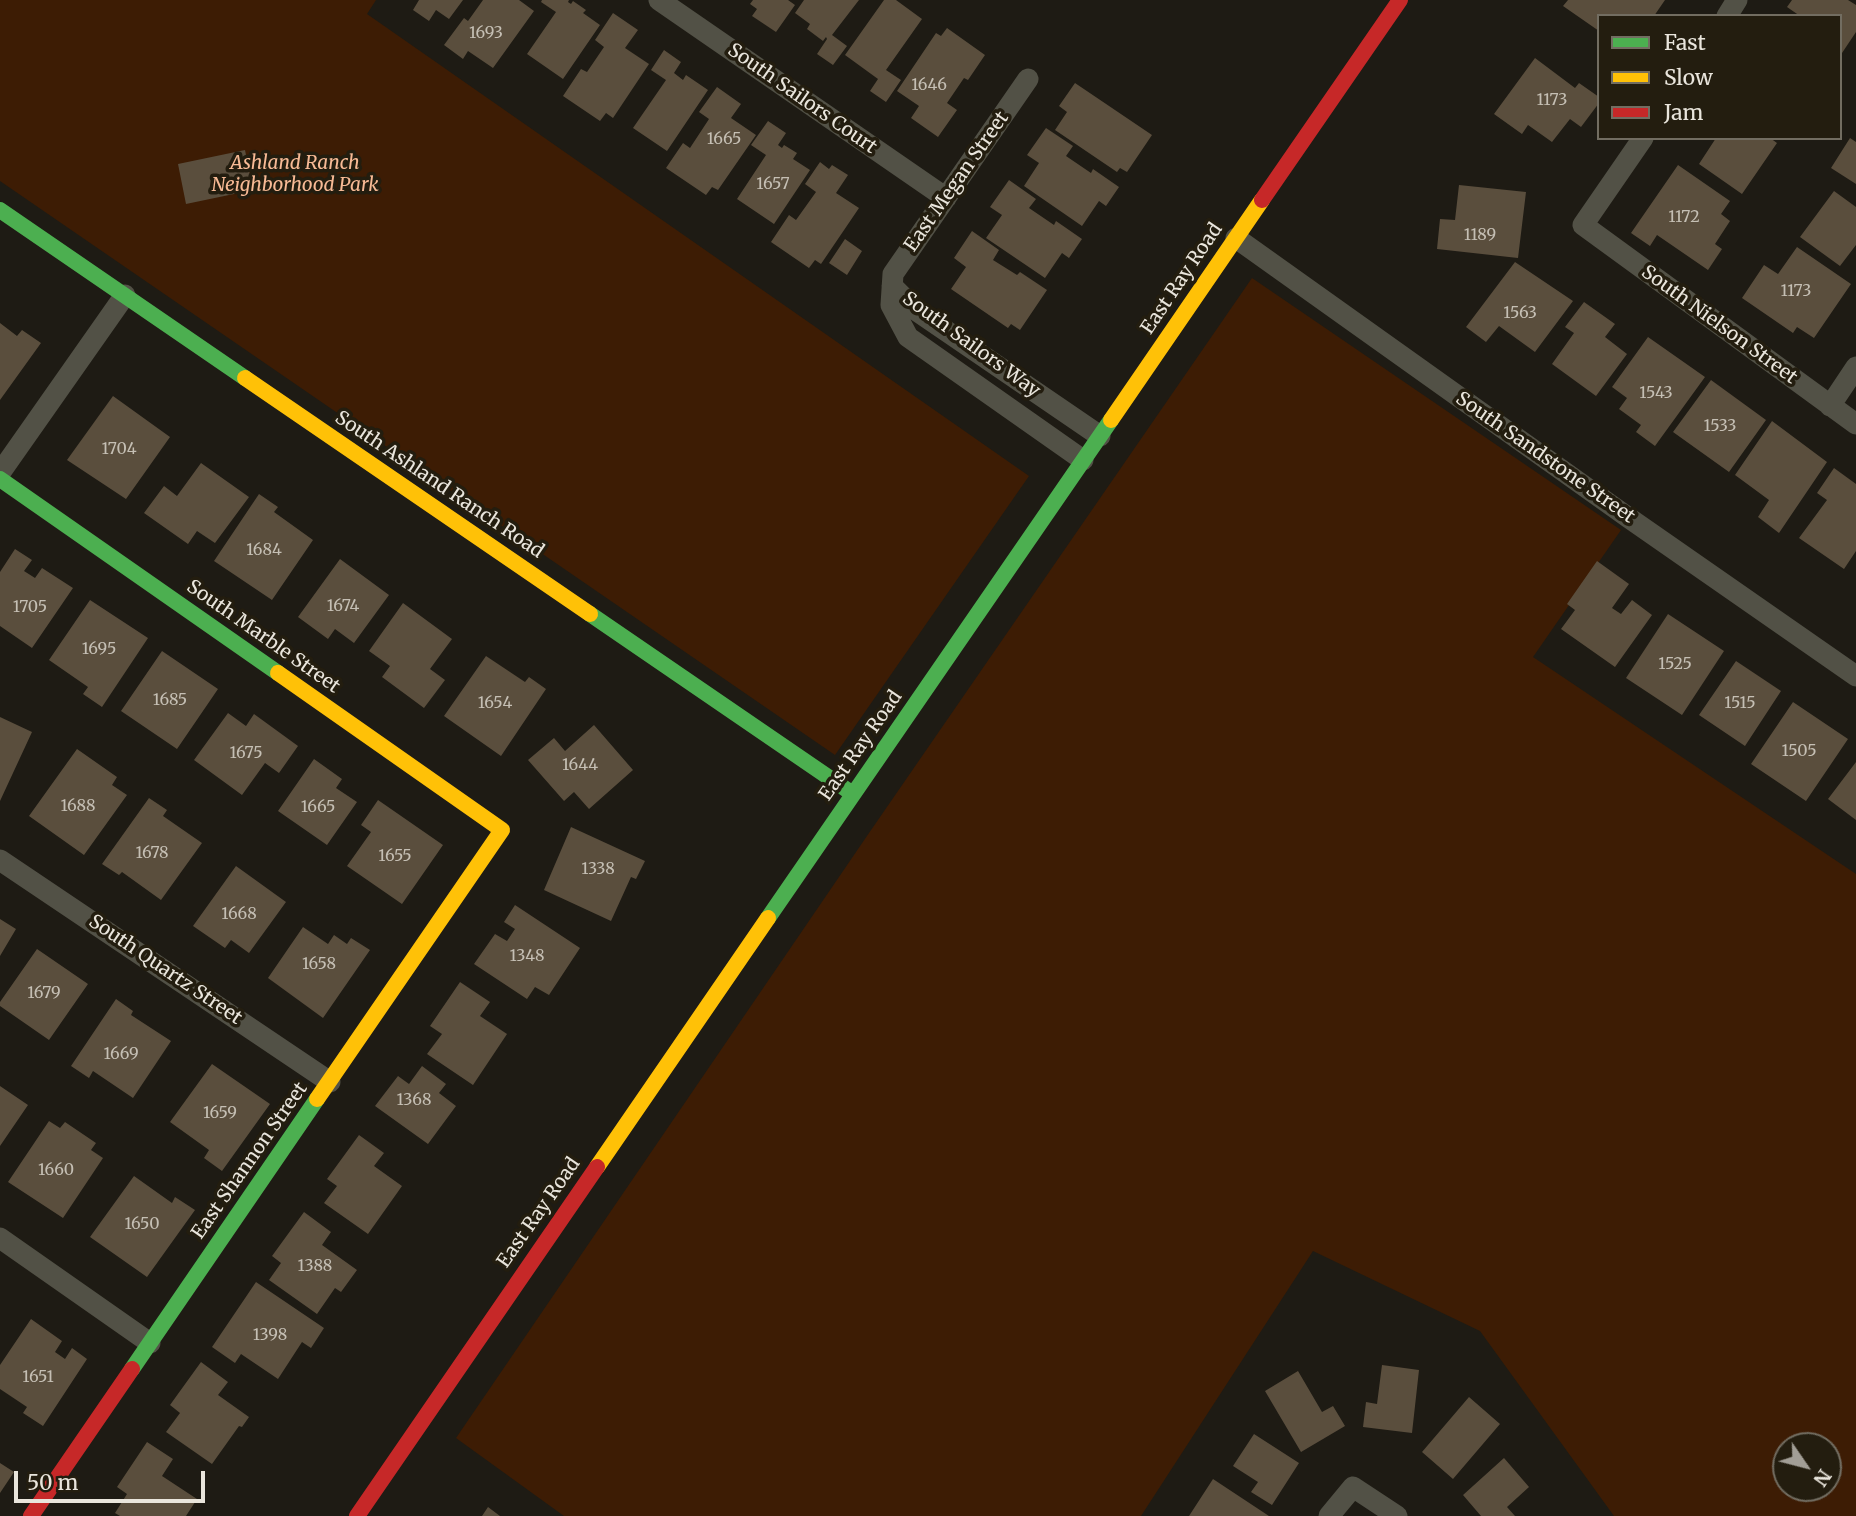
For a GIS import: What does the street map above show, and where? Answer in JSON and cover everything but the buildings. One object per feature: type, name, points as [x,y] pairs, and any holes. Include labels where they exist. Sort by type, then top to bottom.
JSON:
[{"type":"street","name":"South Sailors Court","points":[[659,0],[946,198]]},
{"type":"street","name":"East Ray Road","points":[[356,1516],[1400,0]]},
{"type":"street","name":"East Megan Street","points":[[892,286],[893,274],[1028,79]]},
{"type":"street","name":"South Nielson Street","points":[[1642,140],[1583,225],[1856,424]]},
{"type":"street","name":"South Ashland Ranch Road","points":[[0,210],[853,794]]},
{"type":"street","name":"South Sandstone Street","points":[[1236,238],[1856,676]]},
{"type":"street","name":"South Sailors Way","points":[[892,286],[917,311],[1100,436]]},
{"type":"street","name":"South Sailors Way","points":[[892,286],[891,305],[908,337],[1083,460]]},
{"type":"street","points":[[0,473],[125,295]]},
{"type":"street","points":[[968,379],[982,356]]},
{"type":"street","points":[[1830,406],[1856,367]]},
{"type":"street","name":"South Marble Street","points":[[0,479],[502,830]]},
{"type":"street","name":"East Shannon Street","points":[[31,1516],[502,830]]},
{"type":"street","name":"South Quartz Street","points":[[0,860],[330,1082]]},
{"type":"street","points":[[0,1238],[150,1343]]},
{"type":"street","points":[[1329,1516],[1353,1488],[1397,1516]]},
{"type":"green space","name":"Ashland Ranch Neighborhood Park","points":[[0,0],[376,0],[367,14],[1029,476],[835,755],[0,181]]},
{"type":"green space","points":[[1252,278],[1621,530],[1533,657],[1856,874],[1856,1516],[1614,1516],[1480,1331],[1313,1251],[1141,1516],[564,1516],[456,1438]]},
{"type":"traffic: fast","points":[[0,210],[245,378]]},
{"type":"traffic: fast","points":[[768,918],[1111,420]]},
{"type":"traffic: fast","points":[[0,479],[278,673]]},
{"type":"traffic: fast","points":[[590,614],[853,794]]},
{"type":"traffic: fast","points":[[132,1369],[317,1099]]},
{"type":"traffic: slow","points":[[1111,420],[1262,200]]},
{"type":"traffic: slow","points":[[245,378],[590,614]]},
{"type":"traffic: slow","points":[[278,673],[502,830],[317,1099]]},
{"type":"traffic: slow","points":[[597,1167],[768,918]]},
{"type":"traffic: jam","points":[[1262,200],[1400,0]]},
{"type":"traffic: jam","points":[[357,1516],[597,1167]]},
{"type":"traffic: jam","points":[[31,1516],[132,1369]]}]
